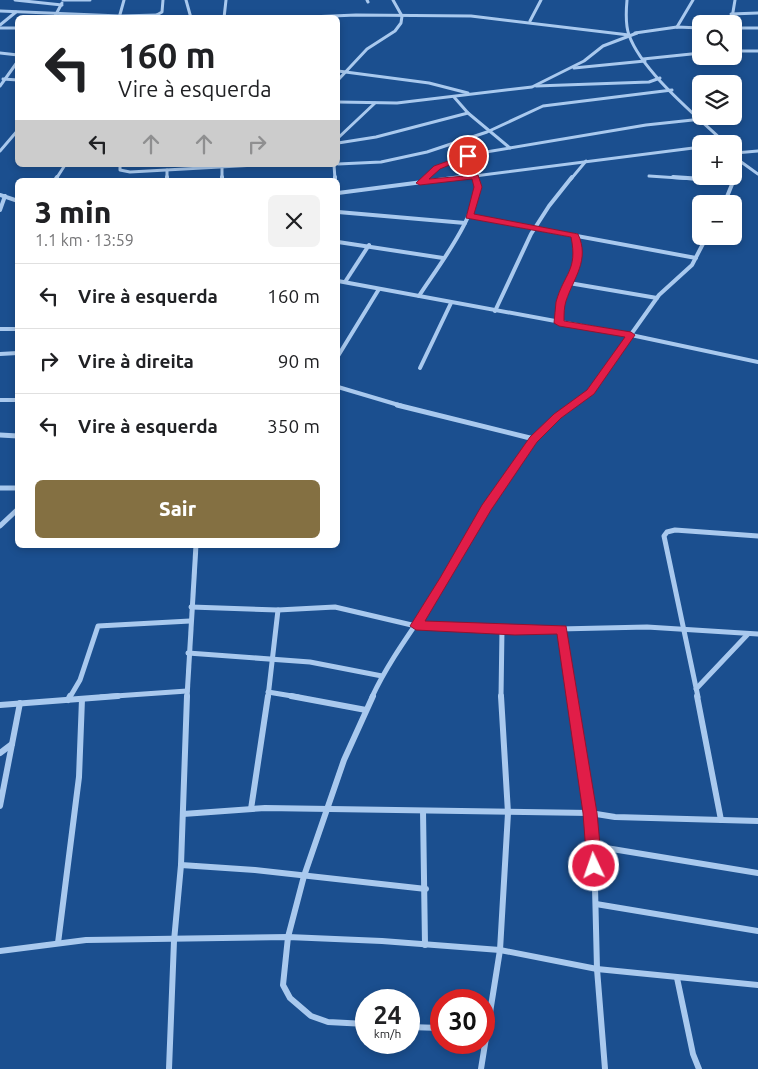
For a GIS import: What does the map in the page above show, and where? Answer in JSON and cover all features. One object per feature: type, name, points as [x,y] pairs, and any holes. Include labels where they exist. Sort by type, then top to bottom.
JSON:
[{"type":"street","points":[[15,0],[58,4],[90,0]]},
{"type":"street","points":[[57,0],[58,4]]},
{"type":"street","points":[[120,15],[124,0]]},
{"type":"street","points":[[158,15],[163,8],[163,0]]},
{"type":"street","points":[[186,0],[190,15]]},
{"type":"street","points":[[224,15],[226,0]]},
{"type":"street","points":[[340,78],[367,49],[395,31],[401,23],[402,16],[393,0]]},
{"type":"street","points":[[530,21],[541,0]]},
{"type":"street","points":[[627,0],[629,34],[644,60],[692,109]]},
{"type":"street","points":[[677,27],[693,0]]},
{"type":"street","points":[[736,0],[731,14],[758,13]]},
{"type":"street","points":[[57,13],[63,2]]},
{"type":"street","points":[[0,10],[88,15]]},
{"type":"street","points":[[0,27],[16,12]]},
{"type":"street","points":[[340,17],[471,16],[530,21],[629,34],[677,27],[692,28]]},
{"type":"street","points":[[742,26],[758,28]]},
{"type":"street","points":[[0,27],[15,28]]},
{"type":"street","points":[[532,87],[571,69],[603,46],[629,34]]},
{"type":"street","points":[[742,51],[758,50]]},
{"type":"street","points":[[0,53],[15,55]]},
{"type":"street","points":[[571,69],[692,54]]},
{"type":"street","points":[[584,61],[602,65]]},
{"type":"street","points":[[0,86],[15,65]]},
{"type":"street","points":[[340,72],[429,83],[473,94]]},
{"type":"street","points":[[649,82],[660,78]]},
{"type":"street","points":[[3,80],[15,80]]},
{"type":"street","points":[[340,102],[397,103],[532,87],[664,82]]},
{"type":"street","points":[[340,165],[387,161],[438,148],[488,130],[543,106],[672,90]]},
{"type":"street","points":[[454,96],[468,114],[510,148]]},
{"type":"street","points":[[340,135],[375,102]]},
{"type":"street","points":[[340,143],[376,137],[468,114]]},
{"type":"street","points":[[420,183],[437,167],[455,160],[510,148],[646,125],[692,120]]},
{"type":"street","points":[[708,125],[717,135]]},
{"type":"street","points":[[0,151],[15,133]]},
{"type":"street","points":[[11,137],[15,138]]},
{"type":"street","points":[[340,193],[692,148]]},
{"type":"street","points":[[742,151],[758,150]]},
{"type":"street","points":[[495,311],[535,229],[549,206],[586,161]]},
{"type":"street","points":[[742,163],[758,174]]},
{"type":"street","points":[[56,178],[65,167]]},
{"type":"street","points":[[119,167],[123,172],[208,167]]},
{"type":"street","points":[[167,170],[167,178]]},
{"type":"street","points":[[419,296],[469,216],[478,187],[475,176]]},
{"type":"street","points":[[649,176],[692,179]]},
{"type":"street","points":[[0,195],[15,200]]},
{"type":"street","points":[[0,209],[5,196]]},
{"type":"street","points":[[340,212],[464,223]]},
{"type":"street","points":[[469,216],[696,258]]},
{"type":"street","points":[[559,323],[561,302],[578,264],[579,255],[575,236]]},
{"type":"street","points":[[340,242],[370,245],[443,258]]},
{"type":"street","points":[[345,282],[370,245]]},
{"type":"street","points":[[355,1023],[328,1022],[311,1016],[290,998],[283,985],[288,938],[304,876],[344,760],[366,710],[382,676],[445,581],[486,508],[534,440],[558,416],[590,392],[666,286],[692,266],[702,245]]},
{"type":"street","points":[[340,281],[631,335],[758,362]]},
{"type":"street","points":[[570,283],[657,298]]},
{"type":"street","points":[[340,353],[379,289]]},
{"type":"street","points":[[420,368],[451,302]]},
{"type":"street","points":[[0,329],[15,329]]},
{"type":"street","points":[[0,354],[15,353]]},
{"type":"street","points":[[340,388],[380,401],[534,440]]},
{"type":"street","points":[[0,400],[15,400]]},
{"type":"street","points":[[0,436],[15,436]]},
{"type":"street","points":[[0,488],[15,488]]},
{"type":"street","points":[[0,526],[15,513]]},
{"type":"street","points":[[721,820],[685,630],[664,536],[667,532],[676,530],[758,536]]},
{"type":"street","points":[[169,1069],[174,941],[181,865],[188,653],[196,548]]},
{"type":"street","points":[[191,607],[278,610],[334,607],[416,626],[502,629],[647,627],[758,634]]},
{"type":"street","points":[[251,810],[274,657],[278,610]]},
{"type":"street","points":[[68,700],[80,680],[98,626],[190,621]]},
{"type":"street","points":[[492,989],[500,950],[508,813],[501,715],[502,629]]},
{"type":"street","points":[[562,629],[594,846],[597,969],[605,1069]]},
{"type":"street","points":[[696,689],[719,667],[748,634]]},
{"type":"street","points":[[188,653],[274,657],[345,666],[382,676]]},
{"type":"street","points":[[0,705],[187,691]]},
{"type":"street","points":[[268,692],[366,710]]},
{"type":"street","points":[[58,943],[79,777],[82,699]]},
{"type":"street","points":[[0,806],[20,703]]},
{"type":"street","points":[[0,753],[13,743]]},
{"type":"street","points":[[183,814],[328,808],[508,813],[590,813],[615,817],[758,821]]},
{"type":"street","points":[[423,811],[426,889],[425,945]]},
{"type":"street","points":[[594,846],[758,873]]},
{"type":"street","points":[[181,865],[255,870],[426,889]]},
{"type":"street","points":[[596,904],[758,931]]},
{"type":"street","points":[[0,951],[86,940],[174,941],[288,938],[500,950],[597,969],[758,985]]},
{"type":"street","points":[[677,978],[693,1054],[699,1069]]},
{"type":"street","points":[[481,1069],[483,1054]]},
{"type":"route","points":[[468,156],[437,167],[420,183],[475,176],[478,187],[469,216],[575,236],[579,255],[578,264],[561,302],[559,323],[631,335],[590,392],[558,416],[534,440],[486,508],[445,581],[416,626],[515,630],[562,629],[574,719],[590,813],[594,846],[594,866]]}]
